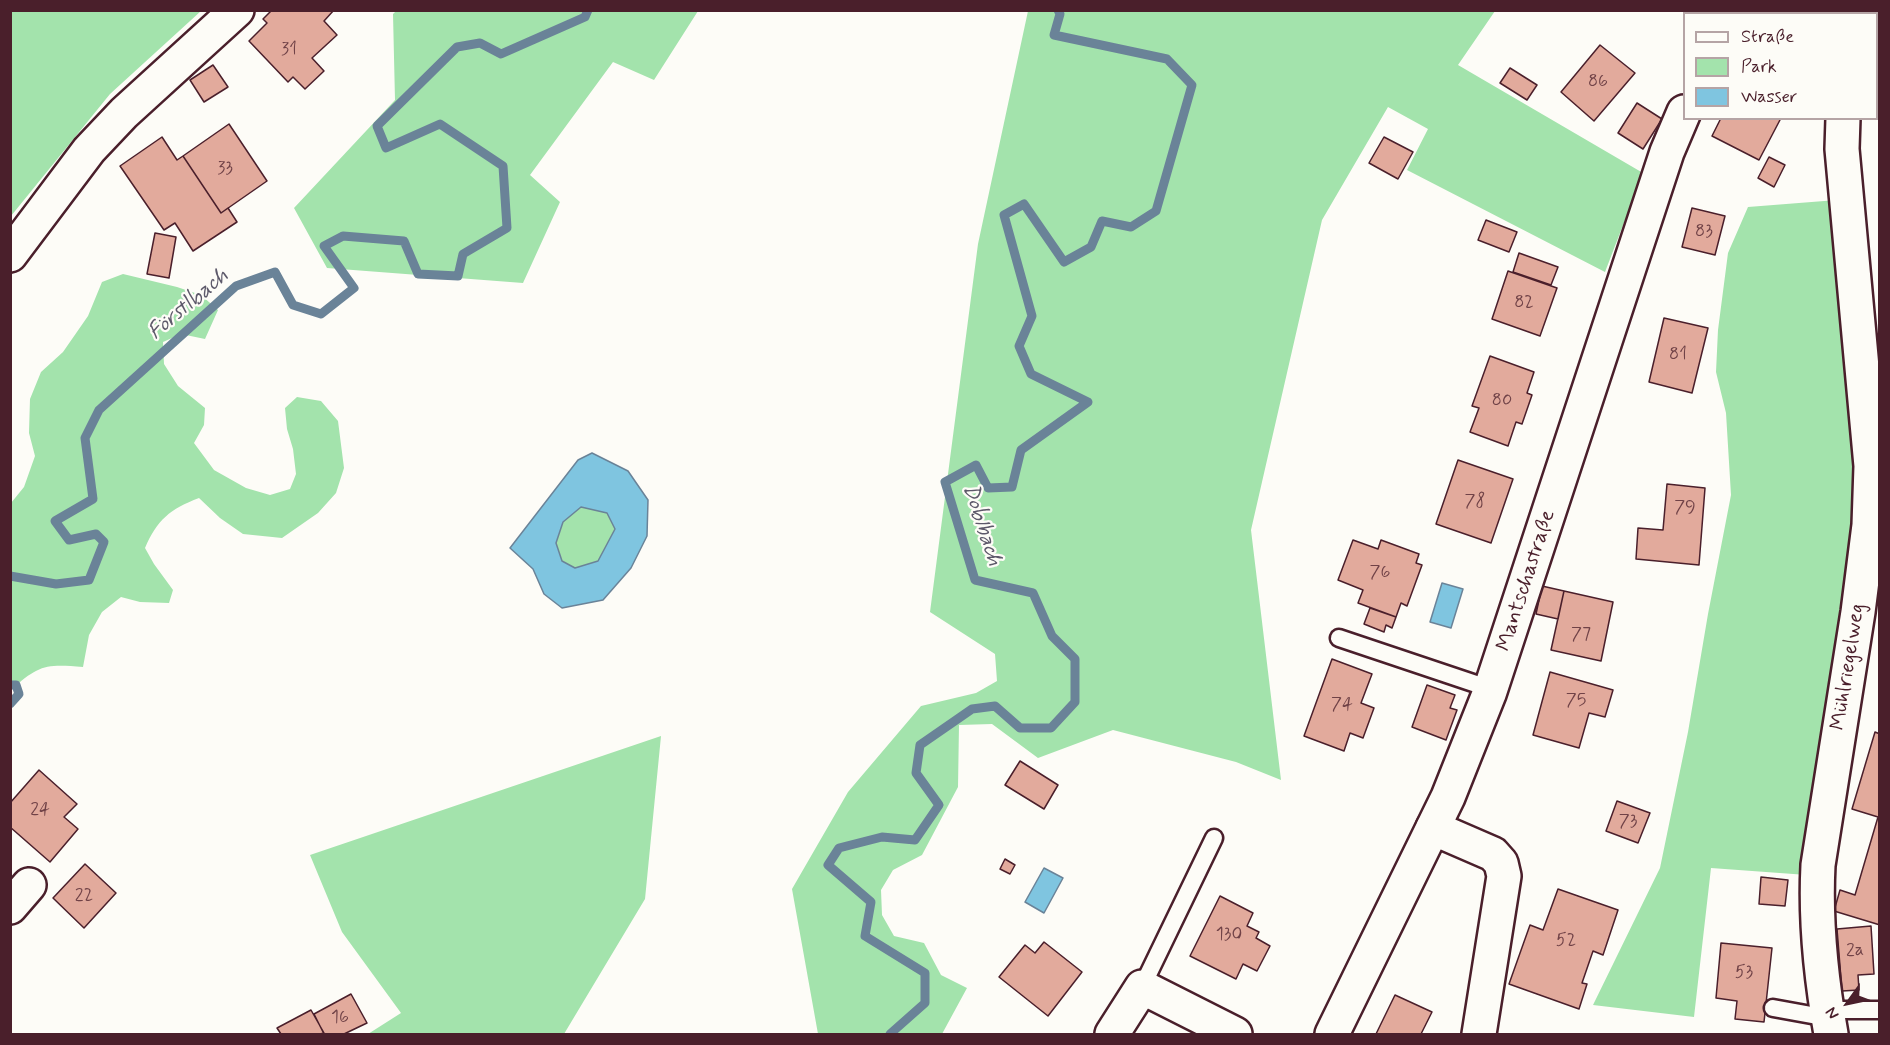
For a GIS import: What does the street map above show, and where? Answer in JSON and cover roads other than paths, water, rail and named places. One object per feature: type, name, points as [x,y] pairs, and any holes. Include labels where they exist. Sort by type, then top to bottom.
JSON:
[{"type":"street","points":[[10,255],[89,150],[124,113],[237,10]]},
{"type":"street","name":"Mantschastraße","points":[[1332,1035],[1433,828],[1464,759],[1491,688],[1667,152],[1683,114]]},
{"type":"street","name":"Mühlriegelweg","points":[[1828,1021],[1818,942],[1816,902],[1818,865],[1858,612],[1869,525],[1871,466],[1842,149],[1843,120]]},
{"type":"street","points":[[1433,828],[1493,854],[1501,863],[1504,876],[1479,1035]]},
{"type":"street","points":[[1112,1035],[1142,987],[1234,1035]]},
{"type":"lane","points":[[1339,638],[1491,688]]},
{"type":"lane","points":[[1142,987],[1214,838]]},
{"type":"lane","points":[[1773,1008],[1828,1021],[1880,1010]]},
{"type":"water","points":[[592,453],[628,471],[648,500],[647,536],[631,568],[603,600],[562,608],[544,594],[533,569],[510,548],[578,460]],"holes":[[[581,507],[607,513],[615,529],[598,561],[575,568],[562,561],[556,543],[563,522]]]},
{"type":"water","points":[[1442,583],[1463,589],[1451,628],[1430,622]]},
{"type":"water","points":[[1044,868],[1063,878],[1044,913],[1025,902]]},
{"type":"waterway","name":"Förstlbach","points":[[10,576],[56,584],[89,580],[104,542],[96,534],[69,540],[55,521],[93,499],[85,438],[99,410],[236,286],[275,272],[293,305],[321,314],[354,288],[324,246],[343,236],[404,241],[418,274],[458,276],[463,254],[507,228],[503,166],[440,124],[386,148],[377,126],[457,47],[480,43],[501,54],[585,17],[588,10]]},
{"type":"waterway","name":"Doblbach","points":[[890,1034],[925,1003],[925,973],[865,936],[871,902],[828,865],[839,848],[882,837],[915,840],[939,805],[916,773],[920,745],[972,709],[995,706],[1020,728],[1051,728],[1075,702],[1075,659],[1052,636],[1033,593],[975,580],[945,482],[976,465],[988,488],[1012,487],[1021,450],[1088,402],[1031,374],[1019,346],[1032,316],[1004,215],[1024,204],[1064,262],[1091,247],[1102,221],[1131,227],[1156,211],[1192,85],[1167,59],[1054,35],[1060,14],[1058,10]]},
{"type":"waterway","name":"Förstlbach","points":[[10,685],[16,685],[19,694],[10,704]]}]
